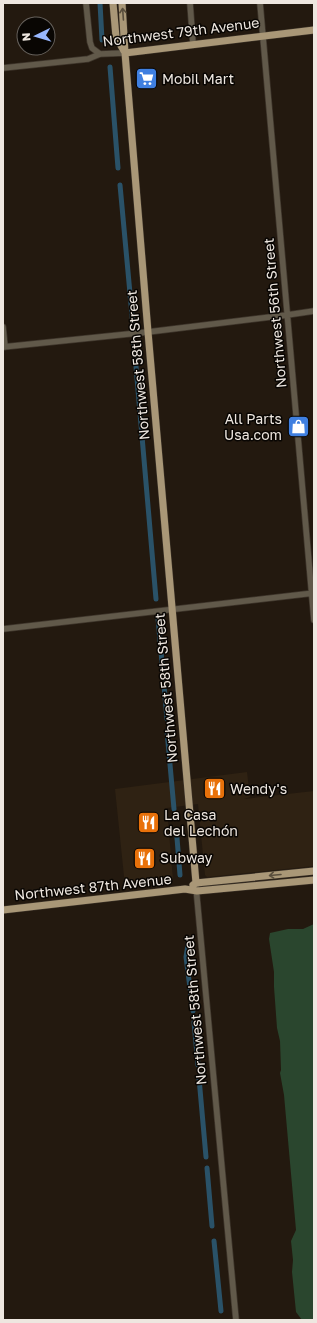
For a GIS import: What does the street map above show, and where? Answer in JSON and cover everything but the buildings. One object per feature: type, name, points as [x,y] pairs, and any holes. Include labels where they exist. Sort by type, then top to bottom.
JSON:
[{"type":"main road","name":"Northwest 58th Street","points":[[113,3],[116,37],[125,53]]},
{"type":"main road","name":"Northwest 58th Street","points":[[122,3],[148,332],[196,883]]},
{"type":"main road","name":"Northwest 79th Avenue","points":[[125,53],[314,30]]},
{"type":"main road","name":"Northwest 87th Avenue","points":[[185,889],[196,883],[314,871]]},
{"type":"main road","name":"Northwest 87th Avenue","points":[[3,910],[185,889],[197,891],[314,880]]},
{"type":"street","points":[[86,3],[90,42],[92,48],[100,54]]},
{"type":"street","points":[[190,3],[194,44]]},
{"type":"street","name":"Northwest 56th Street","points":[[260,3],[313,593],[314,620]]},
{"type":"street","name":"Northwest 79th Avenue","points":[[3,68],[88,59],[100,54],[125,53]]},
{"type":"street","points":[[3,327],[4,347],[148,332],[314,311]]},
{"type":"street","points":[[3,629],[313,593]]},
{"type":"street","name":"Northwest 58th Street","points":[[196,883],[236,1320]]},
{"type":"shaded area","points":[[247,772],[250,797],[244,799],[314,791],[314,866],[207,877],[205,875],[198,804],[167,808],[173,880],[125,886],[115,789]]},
{"type":"green space","points":[[314,924],[314,1320],[302,1320],[296,1312],[292,1272],[293,1260],[291,1241],[296,1230],[284,1095],[280,1073],[280,1041],[277,1028],[274,972],[269,939],[270,933],[288,929],[303,929]]},
{"type":"waterway","points":[[100,3],[102,40]]},
{"type":"waterway","points":[[110,67],[118,168]]},
{"type":"waterway","points":[[120,185],[133,326]]},
{"type":"waterway","points":[[134,343],[156,599]]},
{"type":"waterway","points":[[158,618],[167,719]]},
{"type":"waterway","points":[[167,731],[174,809]]},
{"type":"waterway","points":[[177,838],[180,875]]},
{"type":"waterway","points":[[189,939],[186,957],[193,1011]]},
{"type":"waterway","points":[[194,1022],[198,1065]]},
{"type":"waterway","points":[[199,1078],[206,1157]]},
{"type":"waterway","points":[[207,1168],[212,1226]]},
{"type":"waterway","points":[[214,1241],[221,1311]]},
{"type":"place","name":"Mobil Mart","points":[[146,79]]},
{"type":"place","name":"All Parts Usa.com","points":[[298,427]]},
{"type":"place","name":"Wendy's","points":[[215,789]]},
{"type":"place","name":"La Casa del Lechón","points":[[148,823]]},
{"type":"place","name":"Subway","points":[[144,858]]}]
